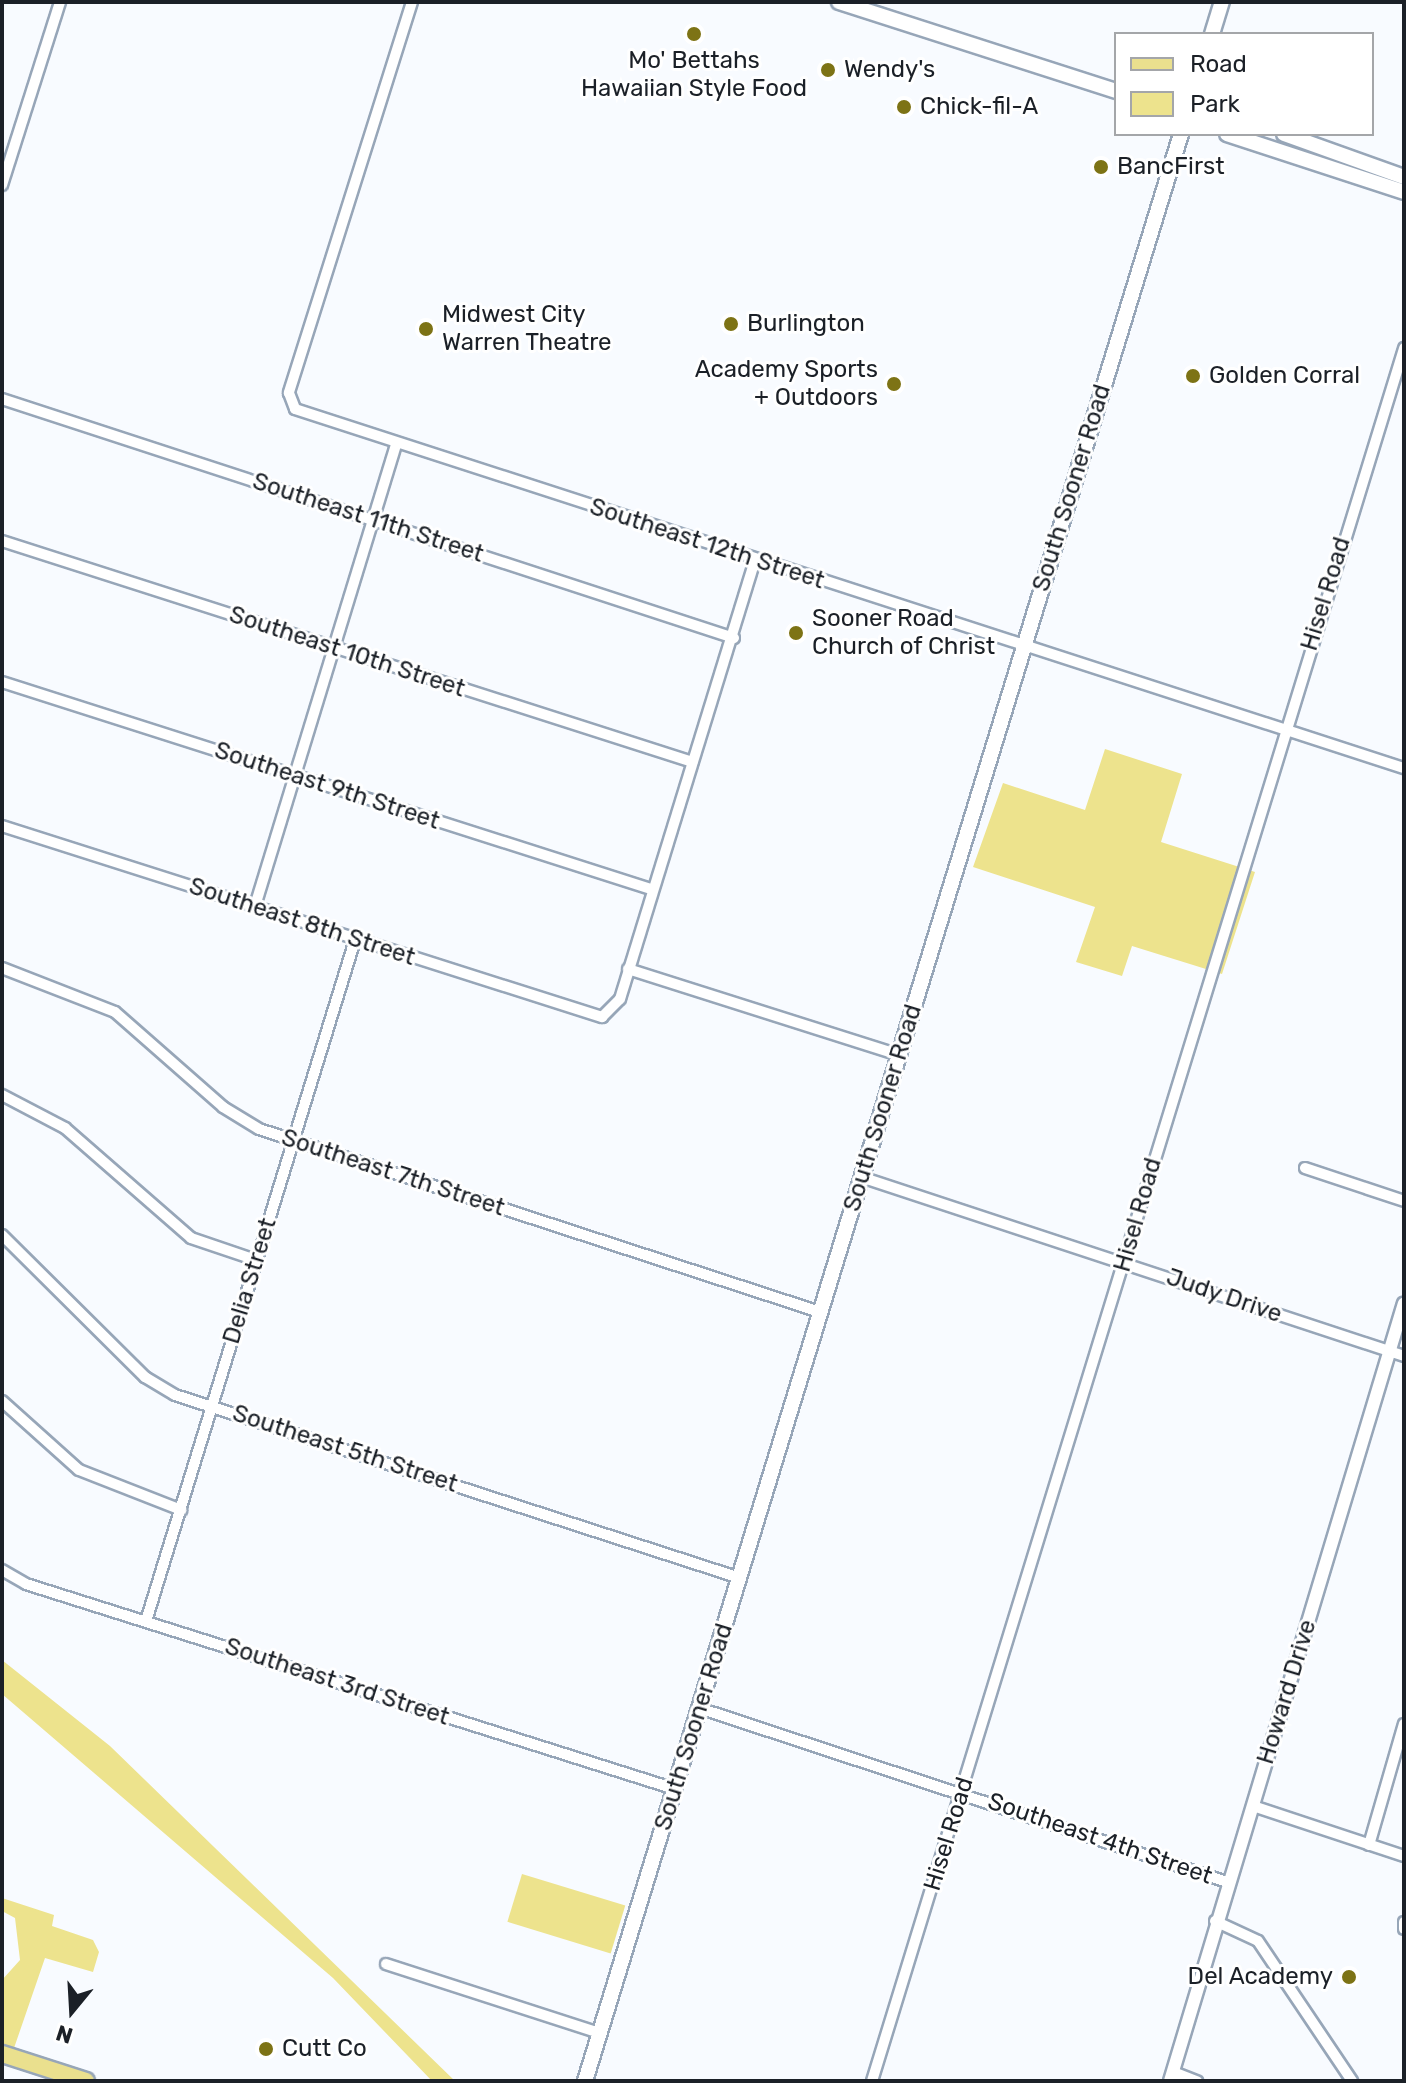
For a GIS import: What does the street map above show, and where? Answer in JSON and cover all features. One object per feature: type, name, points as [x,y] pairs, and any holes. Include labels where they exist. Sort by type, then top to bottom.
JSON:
[{"type":"main road","points":[[839,2],[1114,90]]},
{"type":"main road","points":[[1213,32],[1222,2]]},
{"type":"main road","name":"South Sooner Road","points":[[585,2081],[1180,136]]},
{"type":"main road","points":[[1234,136],[1376,175],[1404,177]]},
{"type":"main road","points":[[1288,136],[1376,175],[1404,192]]},
{"type":"main road","points":[[2,2054],[48,2075],[86,2081]]},
{"type":"street","points":[[3,178],[60,2]]},
{"type":"street","name":"Southeast 12th Street","points":[[412,2],[288,402],[396,444],[1404,768]]},
{"type":"street","name":"Hisel Road","points":[[872,2081],[1284,729],[1404,348]]},
{"type":"street","name":"Southeast 11th Street","points":[[2,399],[734,638]]},
{"type":"street","points":[[255,906],[396,444]]},
{"type":"street","name":"Southeast 10th Street","points":[[2,541],[693,762]]},
{"type":"street","points":[[755,559],[734,638],[651,889],[628,969],[899,1055]]},
{"type":"street","name":"Southeast 9th Street","points":[[2,682],[651,889]]},
{"type":"street","name":"Southeast 8th Street","points":[[2,826],[602,1017],[620,999],[628,969]]},
{"type":"street","name":"Delia Street","points":[[146,1621],[355,940]]},
{"type":"street","name":"Southeast 7th Street","points":[[2,968],[95,1000],[223,1107],[294,1141],[820,1312]]},
{"type":"street","points":[[2,1095],[65,1128],[191,1238],[256,1260]]},
{"type":"street","points":[[1305,1168],[1404,1201]]},
{"type":"street","name":"Judy Drive","points":[[861,1177],[1404,1356]]},
{"type":"street","name":"Southeast 5th Street","points":[[2,1235],[145,1377],[213,1405],[740,1578]]},
{"type":"street","name":"Howard Drive","points":[[1171,2076],[1215,1921],[1253,1806],[1404,1303]]},
{"type":"street","points":[[2,1401],[79,1470],[181,1510]]},
{"type":"street","name":"Southeast 3rd Street","points":[[2,1570],[26,1584],[675,1789]]},
{"type":"street","name":"Southeast 4th Street","points":[[699,1708],[1227,1882]]},
{"type":"street","points":[[1369,1845],[1404,1724]]},
{"type":"street","points":[[1253,1806],[1404,1856]]},
{"type":"street","points":[[1215,1921],[1258,1941],[1352,2081]]},
{"type":"street","points":[[1404,1922],[1404,1929]]},
{"type":"street","points":[[386,1964],[600,2033]]},
{"type":"street","points":[[1171,2076],[1197,2081]]},
{"type":"green space","points":[[1105,749],[1182,774],[1161,842],[1255,872],[1222,974],[1132,946],[1122,976],[1076,962],[1095,907],[973,867],[1003,783],[1085,810]]},
{"type":"green space","points":[[2,1660],[110,1746],[455,2081],[432,2081],[333,1978],[2,1694]]},
{"type":"green space","points":[[522,1874],[625,1906],[611,1953],[507,1922]]},
{"type":"green space","points":[[2,1898],[54,1915],[52,1926],[93,1940],[99,1952],[93,1972],[45,1958],[13,2051],[2,2047],[2,1980],[20,1960],[15,1918],[2,1911]]},
{"type":"place","name":"Mo' Bettahs Hawaiian Style Food","points":[[694,34]]},
{"type":"place","name":"Wendy's","points":[[828,70]]},
{"type":"place","name":"Chick-fil-A","points":[[904,107]]},
{"type":"place","name":"BancFirst","points":[[1101,167]]},
{"type":"place","name":"Burlington","points":[[731,324]]},
{"type":"place","name":"Midwest City Warren Theatre","points":[[426,329]]},
{"type":"place","name":"Golden Corral","points":[[1193,376]]},
{"type":"place","name":"Academy Sports + Outdoors","points":[[894,384]]},
{"type":"place","name":"Sooner Road Church of Christ","points":[[796,633]]},
{"type":"place","name":"Del Academy","points":[[1349,1977]]},
{"type":"place","name":"Cutt Co","points":[[266,2049]]}]
